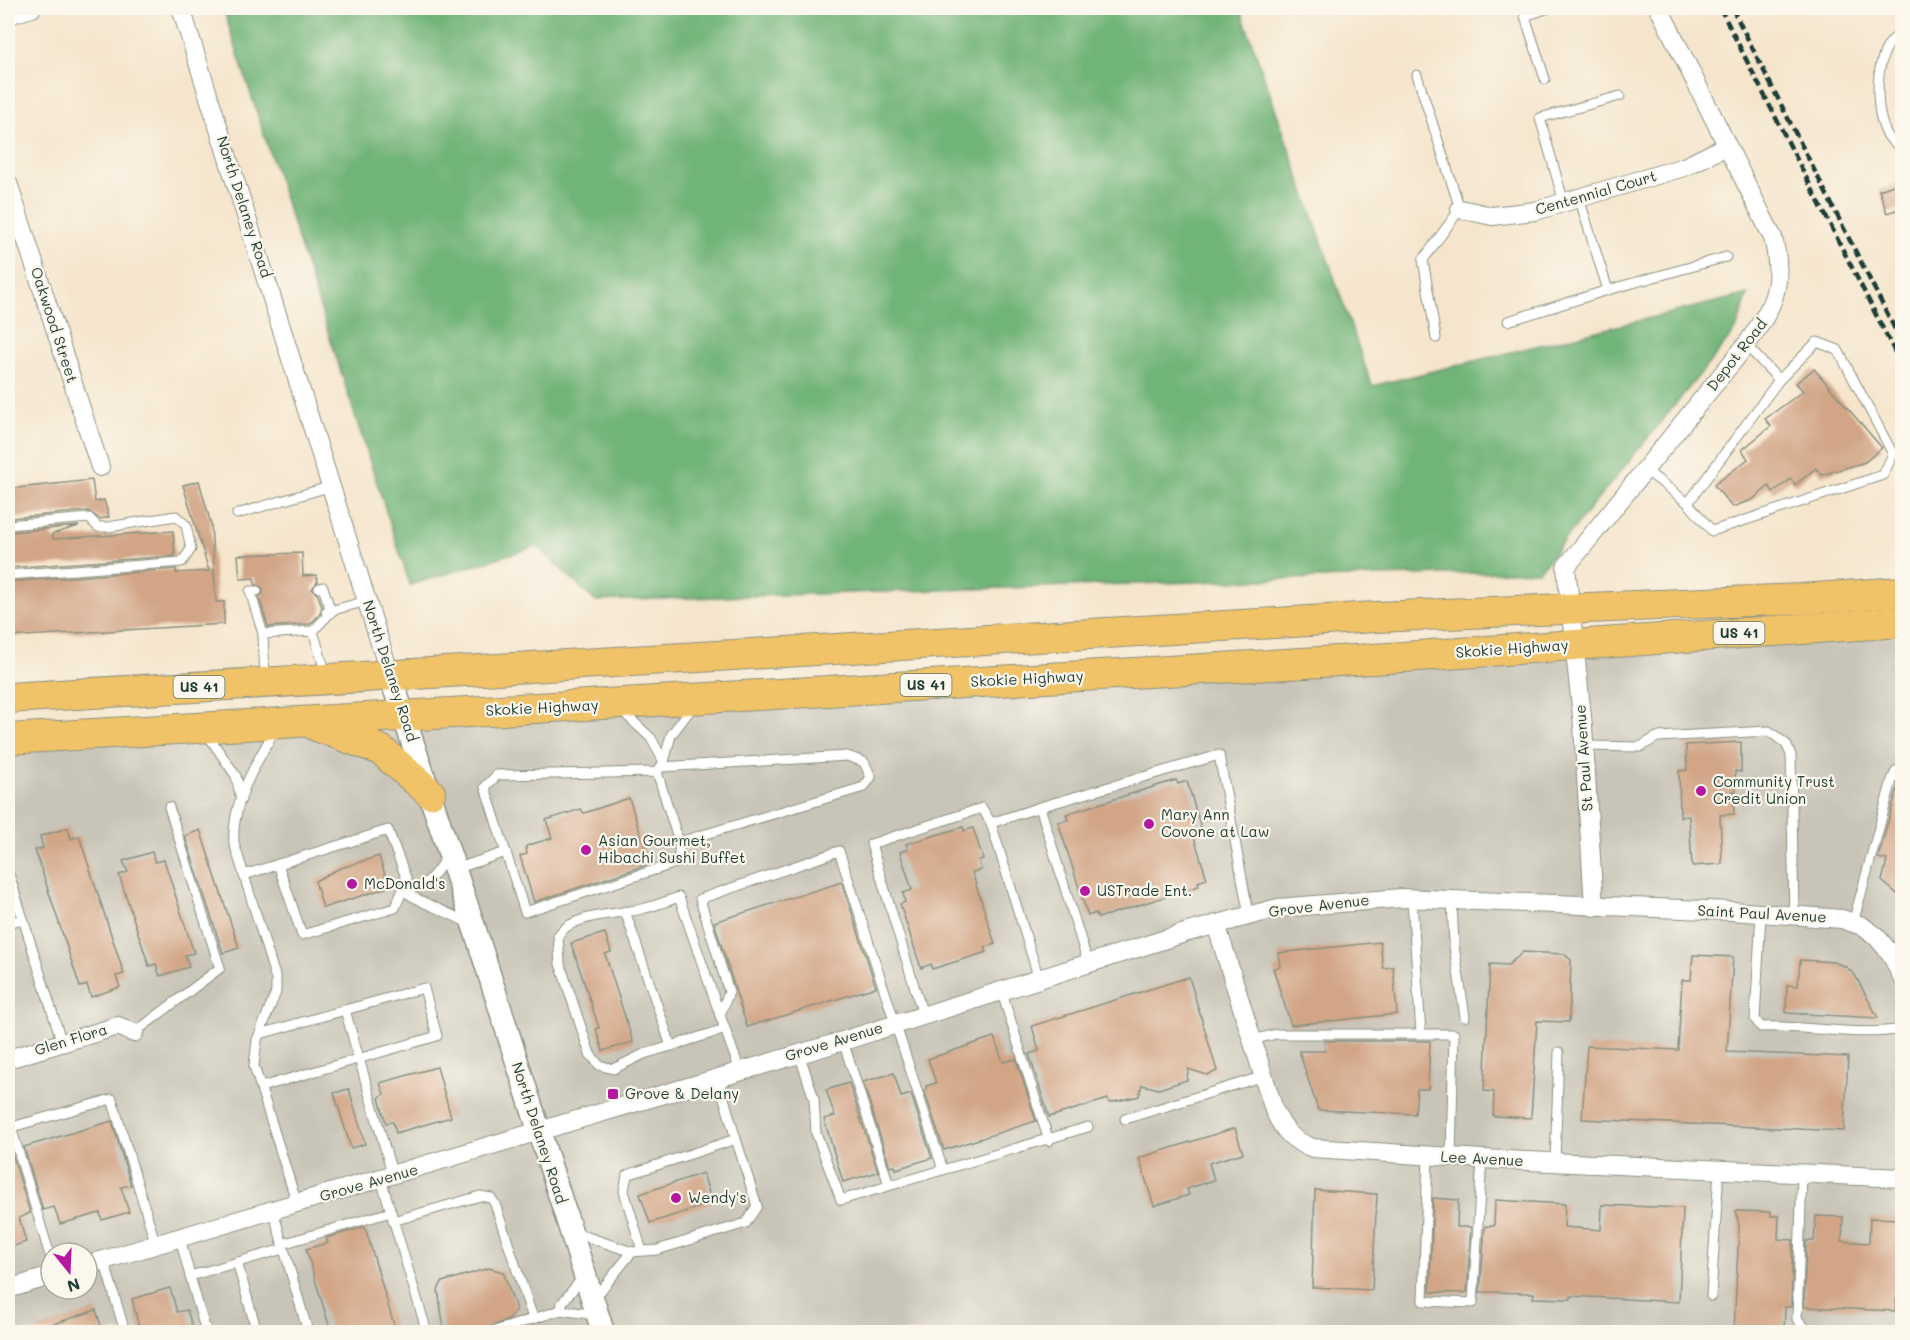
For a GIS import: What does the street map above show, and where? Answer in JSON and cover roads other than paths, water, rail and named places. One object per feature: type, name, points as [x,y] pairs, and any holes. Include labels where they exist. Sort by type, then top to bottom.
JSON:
[{"type":"highway","name":"US 41","points":[[8,698],[1376,617],[1902,592]]},
{"type":"highway","name":"Skokie Highway","points":[[8,739],[699,699],[1902,622]]},
{"type":"highway","points":[[290,722],[381,750],[430,793]]},
{"type":"street","points":[[8,15],[32,8]]},
{"type":"street","name":"North Delaney Road","points":[[181,8],[390,675],[474,926],[597,1316]]},
{"type":"street","name":"Depot Road","points":[[1571,609],[1566,567],[1746,345],[1768,315],[1776,296],[1779,277],[1777,253],[1757,202],[1659,8]]},
{"type":"street","name":"Centennial Court","points":[[1460,209],[1492,216],[1514,215],[1571,201],[1684,167],[1727,146]]},
{"type":"street","name":"Oakwood Street","points":[[8,183],[100,467]]},
{"type":"street","name":"St Paul Avenue","points":[[1571,609],[1584,746],[1594,907]]},
{"type":"street","name":"Grove Avenue","points":[[99,1262],[843,1041],[894,1023],[1216,924],[1278,909],[1367,899],[1452,900],[1594,907]]},
{"type":"street","name":"Saint Paul Avenue","points":[[1594,907],[1761,913],[1842,919],[1876,936],[1901,969]]},
{"type":"street","name":"Lee Avenue","points":[[1216,924],[1280,1124],[1301,1144],[1313,1148],[1428,1156],[1902,1178]]},
{"type":"street","name":"Glen Flora","points":[[8,1059],[118,1026],[134,1034]]},
{"type":"street","points":[[8,1289],[39,1280]]},
{"type":"lane","points":[[1545,79],[1525,16],[1549,8]]},
{"type":"lane","points":[[1902,34],[1895,36],[1882,54],[1878,100],[1888,136],[1902,149]]},
{"type":"lane","points":[[1417,75],[1460,209],[1423,260],[1436,338]]},
{"type":"lane","points":[[1608,290],[1540,118],[1620,96]]},
{"type":"lane","points":[[1508,321],[1726,257]]},
{"type":"lane","points":[[1644,469],[1688,503],[1712,531],[1882,475],[1893,454],[1838,350],[1817,342],[1779,380],[1688,503]]},
{"type":"lane","points":[[1746,345],[1779,380]]},
{"type":"lane","points":[[237,514],[332,486]]},
{"type":"lane","points":[[8,525],[89,518],[98,527],[108,527],[176,516],[186,525],[191,549],[182,562],[8,575]]},
{"type":"lane","points":[[319,588],[323,588],[328,612]]},
{"type":"lane","points":[[257,591],[250,591],[261,615],[265,683]]},
{"type":"lane","points":[[263,634],[313,631],[328,612],[368,601]]},
{"type":"lane","points":[[313,631],[328,679]]},
{"type":"lane","points":[[661,767],[671,735],[699,699]]},
{"type":"lane","points":[[615,704],[651,738],[661,767],[679,842],[679,862],[525,912],[485,787],[497,776],[661,767],[847,756],[864,762],[871,777],[864,787],[679,842]]},
{"type":"lane","points":[[290,722],[250,775],[233,828],[234,843],[276,979],[276,992],[260,1034],[254,1066],[297,1204]]},
{"type":"lane","points":[[202,728],[236,776],[241,803]]},
{"type":"lane","points":[[1584,746],[1640,747],[1657,737],[1769,731],[1786,744],[1791,755],[1794,916]]},
{"type":"lane","points":[[991,823],[1219,755],[1249,916]]},
{"type":"lane","points":[[1853,923],[1892,780],[1896,771],[1902,767]]},
{"type":"lane","points":[[134,1034],[220,968],[169,807]]},
{"type":"lane","points":[[1040,807],[1088,963]]},
{"type":"lane","points":[[923,1015],[871,844],[982,808],[991,823],[1039,979]]},
{"type":"lane","points":[[244,875],[278,864],[388,830],[407,880],[395,908],[302,935],[278,864]]},
{"type":"lane","points":[[720,1015],[729,992],[700,899],[838,851],[943,1170]]},
{"type":"lane","points":[[404,891],[426,884],[452,861],[506,852]]},
{"type":"lane","points":[[8,871],[62,1043]]},
{"type":"lane","points":[[404,891],[474,926]]},
{"type":"lane","points":[[726,1029],[644,1054],[613,1069],[598,1065],[591,1054],[560,964],[558,936],[567,925],[643,909],[679,897],[726,1029],[740,1071]]},
{"type":"lane","points":[[1412,899],[1421,1034]]},
{"type":"lane","points":[[1452,900],[1454,946],[1465,1017]]},
{"type":"lane","points":[[625,911],[671,1046]]},
{"type":"lane","points":[[1761,913],[1755,1019],[1761,1027],[1782,1026],[1856,1033],[1902,1029]]},
{"type":"lane","points":[[8,923],[23,919]]},
{"type":"lane","points":[[260,1034],[424,988],[437,1036],[261,1087]]},
{"type":"lane","points":[[1001,990],[1049,1141]]},
{"type":"lane","points":[[345,1010],[359,1058],[387,1177],[392,1217],[427,1332]]},
{"type":"lane","points":[[1252,1040],[1276,1034],[1454,1034],[1451,1157]]},
{"type":"lane","points":[[843,1041],[889,1185]]},
{"type":"lane","points":[[1555,1162],[1559,1052]]},
{"type":"lane","points":[[799,1053],[813,1100],[816,1133],[841,1200],[1049,1141],[1088,1127]]},
{"type":"lane","points":[[1125,1119],[1264,1076]]},
{"type":"lane","points":[[571,1232],[637,1252],[657,1250],[746,1223],[757,1206],[718,1078]]},
{"type":"lane","points":[[45,1241],[9,1128],[112,1099],[156,1245]]},
{"type":"lane","points":[[492,1332],[561,1310],[597,1316],[637,1252],[624,1191],[627,1175],[736,1138]]},
{"type":"lane","points":[[1428,1156],[1423,1301],[1473,1303],[1482,1159]]},
{"type":"lane","points":[[1711,1296],[1719,1170]]},
{"type":"lane","points":[[1802,1174],[1797,1318],[1809,1332]]},
{"type":"lane","points":[[190,1276],[283,1246],[480,1196],[491,1198],[495,1204],[533,1318]]},
{"type":"lane","points":[[273,1211],[308,1332]]},
{"type":"lane","points":[[180,1238],[206,1332]]},
{"type":"lane","points":[[237,1262],[257,1332]]},
{"type":"lane","points":[[99,1270],[125,1332]]},
{"type":"lane","points":[[561,1310],[562,1303],[584,1275]]},
{"type":"railway","points":[[1720,8],[1902,366]]},
{"type":"railway","points":[[1732,8],[1902,343]]},
{"type":"place","name":"Community Trust Credit Union","points":[[1701,791]]},
{"type":"place","name":"Mary Ann Covone at Law","points":[[1149,824]]},
{"type":"place","name":"Asian Gourmet, Hibachi Sushi Buffet","points":[[586,850]]},
{"type":"place","name":"McDonald's","points":[[352,884]]},
{"type":"place","name":"USTrade Ent.","points":[[1085,891]]},
{"type":"place","name":"Grove & Delany","points":[[613,1094]]},
{"type":"place","name":"Wendy's","points":[[676,1198]]}]
